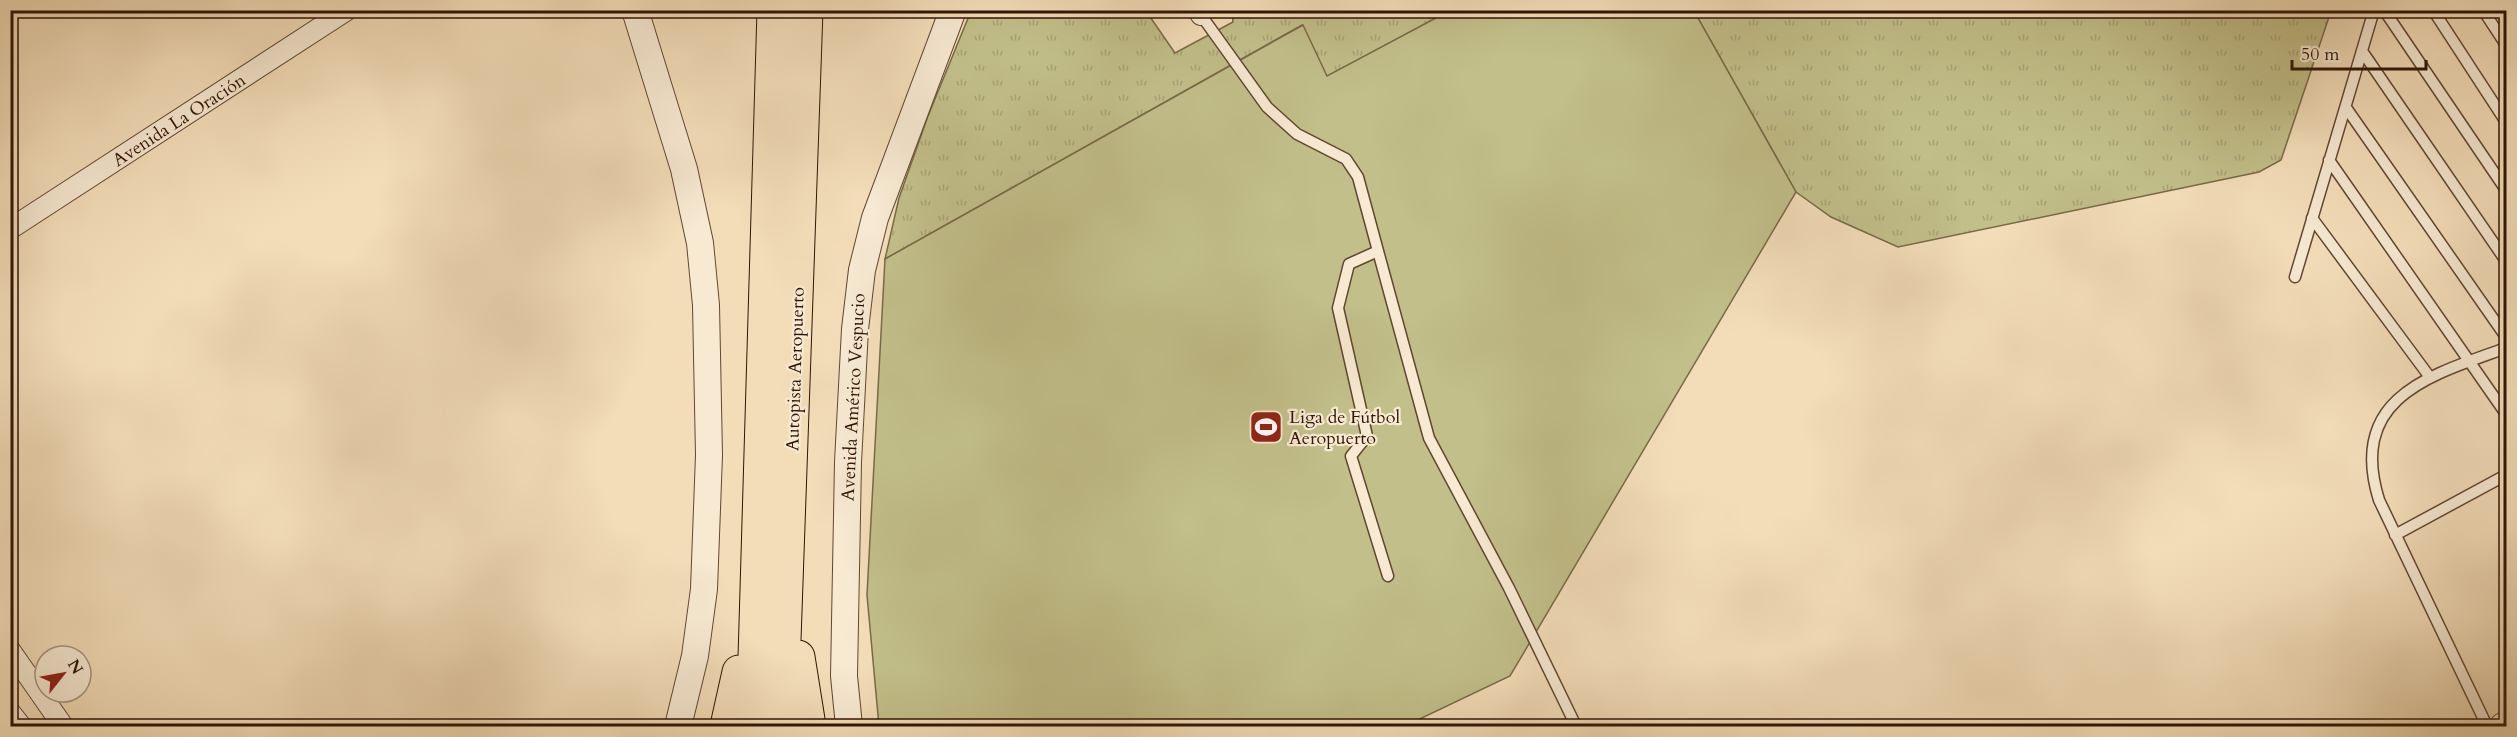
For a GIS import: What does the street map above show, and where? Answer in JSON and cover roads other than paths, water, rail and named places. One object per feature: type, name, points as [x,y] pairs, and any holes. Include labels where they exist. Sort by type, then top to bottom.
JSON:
[{"type":"highway","name":"Autopista Aeropuerto","points":[[774,10],[771,593],[781,726]]},
{"type":"highway","name":"Autopista Aeropuerto","points":[[753,726],[771,593],[806,10]]},
{"type":"highway","points":[[727,726],[771,593]]},
{"type":"highway","points":[[771,593],[809,726]]},
{"type":"street","name":"Avenida La Oración","points":[[10,229],[347,10]]},
{"type":"street","points":[[635,10],[684,169],[700,243],[706,305],[709,455],[704,589],[695,656],[678,726]]},
{"type":"street","name":"Avenida Américo Vespucio","points":[[849,726],[844,676],[848,462],[855,329],[862,270],[875,218],[953,10]]},
{"type":"street","points":[[10,650],[63,726]]},
{"type":"street","points":[[10,712],[21,726]]},
{"type":"lane","points":[[2295,277],[2329,160],[2347,109],[2374,10]]},
{"type":"lane","points":[[2384,10],[2506,190]]},
{"type":"lane","points":[[2433,10],[2506,122]]},
{"type":"lane","points":[[2483,10],[2506,45]]},
{"type":"lane","points":[[1200,12],[1267,107],[1297,134],[1347,159],[1358,177],[1429,438],[1509,588],[1576,726]]},
{"type":"lane","points":[[2362,51],[2506,261]]},
{"type":"lane","points":[[2347,109],[2506,338]]},
{"type":"lane","points":[[2329,160],[2506,414]]},
{"type":"lane","points":[[2312,218],[2429,376]]},
{"type":"lane","points":[[1378,251],[1349,264],[1338,308],[1367,436],[1351,456],[1388,576]]},
{"type":"lane","points":[[2487,726],[2395,535],[2374,486],[2372,456],[2379,427],[2394,403],[2409,388],[2429,376],[2506,348]]},
{"type":"lane","points":[[2395,535],[2506,475]]},
{"type":"place","name":"Liga de Fútbol Aeropuerto","points":[[1266,427]]}]
